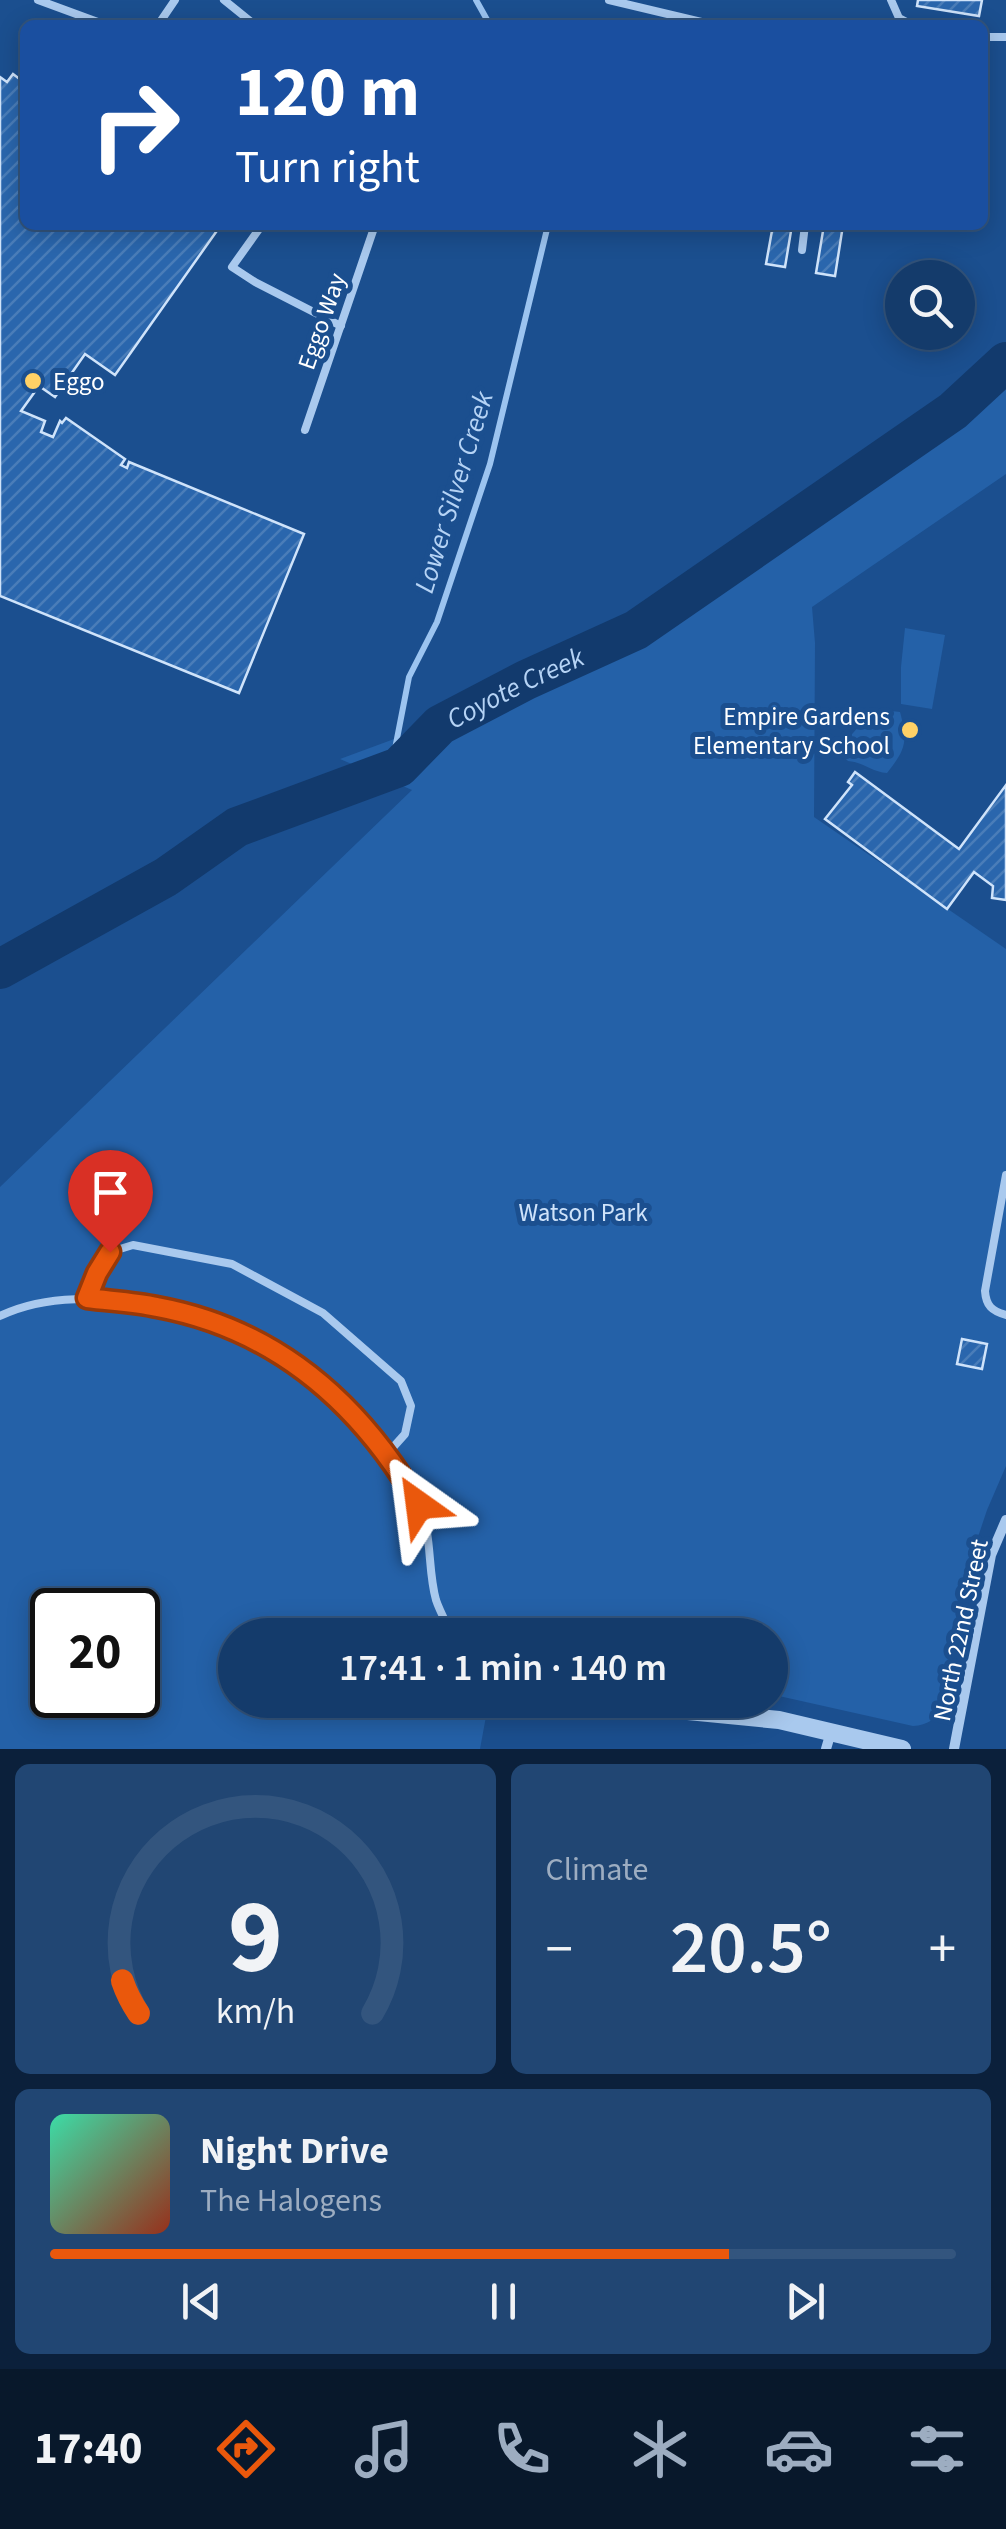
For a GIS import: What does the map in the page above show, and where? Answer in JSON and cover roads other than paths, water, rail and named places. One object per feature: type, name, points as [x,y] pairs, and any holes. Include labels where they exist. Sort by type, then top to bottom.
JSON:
[{"type":"street","name":"North 22nd Street","points":[[954,1749],[992,1555],[1006,1520]]},
{"type":"street","points":[[759,1718],[779,1720],[828,1741],[902,1749]]},
{"type":"lane","points":[[38,0],[92,20]]},
{"type":"lane","points":[[224,0],[249,20]]},
{"type":"lane","points":[[610,0],[693,20]]},
{"type":"lane","points":[[258,230],[232,266],[254,282],[341,326]]},
{"type":"lane","name":"Eggo Way","points":[[306,430],[373,230]]},
{"type":"lane","points":[[802,250],[805,230]]},
{"type":"lane","points":[[1006,1175],[985,1291],[991,1308],[1006,1315]]},
{"type":"lane","points":[[87,1298],[110,1252],[134,1245],[232,1264],[323,1312],[401,1381],[411,1406],[405,1434],[388,1454]]},
{"type":"lane","points":[[0,1316],[16,1308],[87,1298],[158,1307],[220,1325],[312,1374],[388,1454],[419,1505],[430,1546],[436,1599],[444,1618]]},
{"type":"waterway","name":"Lower Silver Creek","points":[[476,0],[487,20]]},
{"type":"waterway","name":"Lower Silver Creek","points":[[399,767],[394,754],[409,677],[437,622],[490,464],[547,230]]},
{"type":"waterway","name":"Coyote Creek","points":[[0,969],[166,877],[237,827],[399,767],[440,725],[636,630],[953,411],[1006,362]]},
{"type":"place","name":"Eggo","points":[[33,381]]},
{"type":"place","name":"Empire Gardens Elementary School","points":[[910,730]]},
{"type":"park label","name":"Watson Park","points":[[583,1212]]}]
